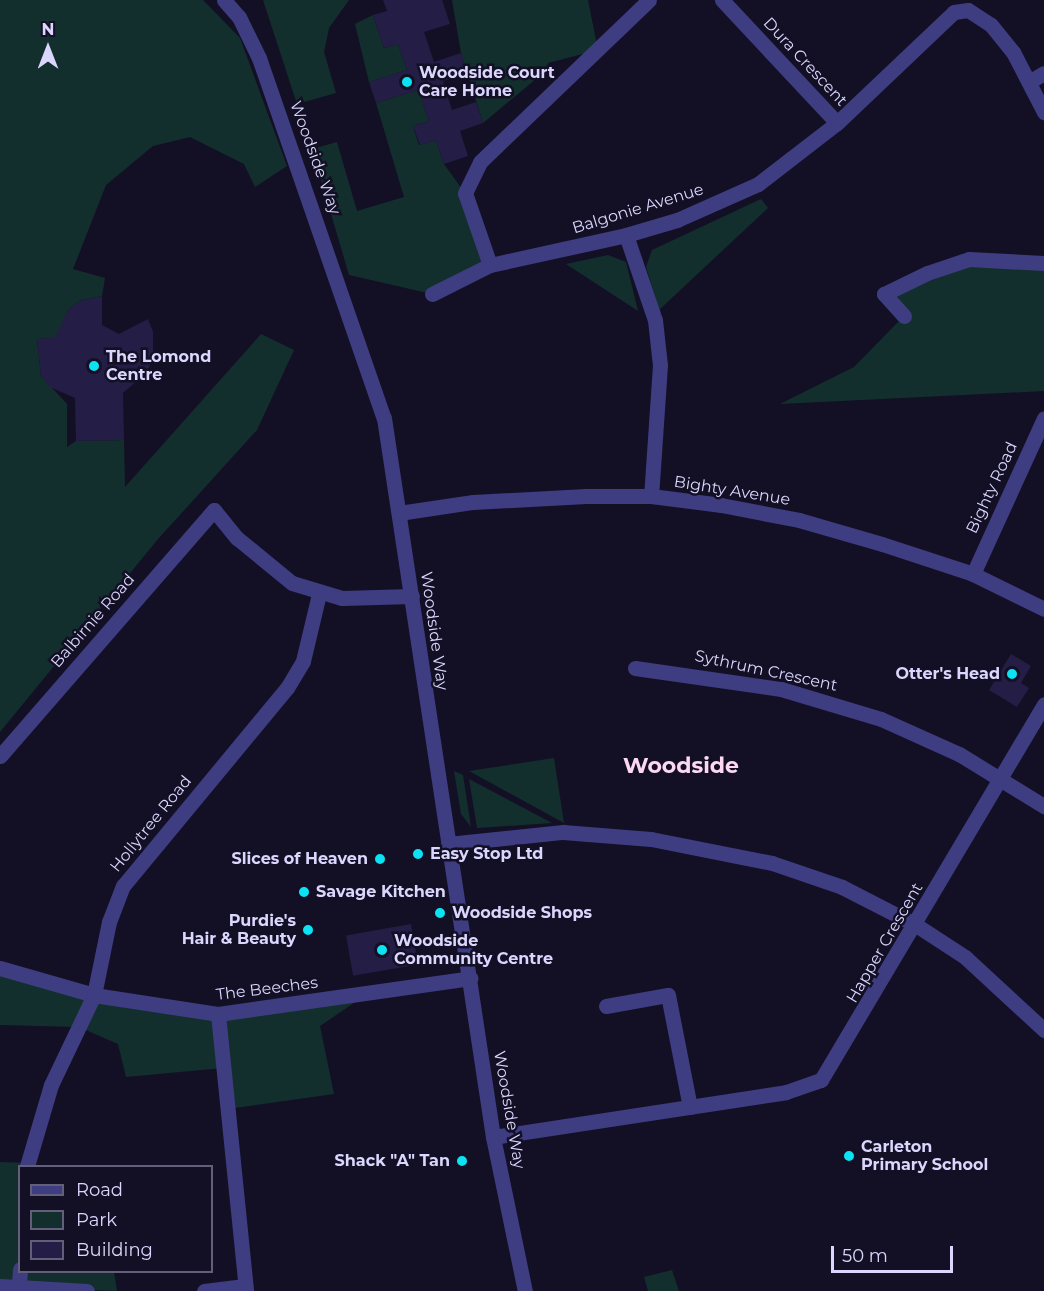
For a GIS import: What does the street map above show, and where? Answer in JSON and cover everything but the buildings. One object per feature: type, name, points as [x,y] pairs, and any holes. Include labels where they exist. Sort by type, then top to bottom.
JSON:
[{"type":"street","name":"Woodside Way","points":[[224,0],[239,17],[259,58],[338,274],[384,418],[493,1137],[525,1291]]},
{"type":"street","points":[[490,265],[465,193],[480,162],[649,0]]},
{"type":"street","name":"Dura Crescent","points":[[722,0],[837,123]]},
{"type":"street","points":[[963,5],[991,25],[1029,82],[1044,112]]},
{"type":"street","name":"Balgonie Avenue","points":[[432,294],[490,265],[626,235],[687,216],[758,184],[837,123],[940,21],[963,5]]},
{"type":"street","points":[[1029,82],[1044,73]]},
{"type":"street","points":[[626,235],[655,320],[660,365],[651,496]]},
{"type":"street","points":[[904,316],[884,294],[927,273],[969,259],[1044,264]]},
{"type":"street","name":"Bighty Road","points":[[973,574],[1044,417]]},
{"type":"street","name":"Bighty Avenue","points":[[399,513],[531,498],[651,496],[800,520],[973,574],[1044,609]]},
{"type":"street","name":"Balbirnie Road","points":[[0,756],[214,510],[267,565],[320,594]]},
{"type":"street","points":[[320,594],[412,596]]},
{"type":"street","name":"Hollytree Road","points":[[28,1165],[51,1085],[94,995],[109,922],[123,886],[287,688],[303,660],[320,594]]},
{"type":"street","name":"Sythrum Crescent","points":[[635,668],[740,681],[833,703],[922,736],[1044,806]]},
{"type":"street","name":"Happer Crescent","points":[[493,1137],[794,1091],[822,1080],[916,926],[1044,704]]},
{"type":"street","points":[[448,844],[563,832],[691,846],[812,876],[916,926],[965,957],[1044,1030]]},
{"type":"street","name":"The Beeches","points":[[0,968],[94,995],[218,1014],[470,978]]},
{"type":"street","points":[[606,1006],[668,995],[690,1107]]},
{"type":"street","points":[[204,1291],[246,1289],[218,1014]]},
{"type":"street","points":[[0,1286],[19,1276],[87,1291]]},
{"type":"green space","points":[[0,0],[203,0],[240,38],[287,166],[255,187],[244,164],[190,137],[153,146],[106,185],[73,269],[105,278],[102,296],[79,301],[68,310],[57,338],[37,339],[41,376],[67,404],[67,447],[76,441],[124,440],[125,487],[261,334],[294,350],[257,430],[158,539],[0,732]]},
{"type":"green space","points":[[263,0],[349,0],[329,28],[324,52],[336,93],[297,104]]},
{"type":"green space","points":[[452,0],[588,0],[598,50],[548,63],[549,68],[483,123],[461,53]]},
{"type":"green space","points":[[373,15],[384,48],[398,44],[407,70],[369,82],[355,24]]},
{"type":"green space","points":[[418,90],[429,121],[413,126],[419,145],[436,140],[444,164],[465,193],[490,265],[432,294],[349,275],[312,149],[337,142],[357,211],[404,197],[376,103]]},
{"type":"green space","points":[[761,199],[768,208],[659,310],[646,267],[652,250]]},
{"type":"green space","points":[[608,255],[626,262],[638,311],[566,264]]},
{"type":"green space","points":[[969,259],[1044,263],[1044,391],[780,404],[854,367],[904,316],[884,294]]},
{"type":"green space","points":[[554,758],[564,823],[469,771]]},
{"type":"green space","points":[[454,771],[463,775],[471,827],[461,814]]},
{"type":"green space","points":[[469,779],[552,823],[477,828]]},
{"type":"green space","points":[[0,968],[194,1013],[367,994],[320,1026],[334,1094],[228,1109],[223,1068],[126,1077],[118,1044],[79,1027],[0,1025]]},
{"type":"green space","points":[[0,1162],[27,1163],[18,1165],[18,1273],[114,1273],[117,1291],[0,1286]]},
{"type":"green space","points":[[672,1270],[679,1291],[648,1291],[644,1277]]},
{"type":"place","name":"Woodside Court Care Home","points":[[407,82]]},
{"type":"place","name":"The Lomond Centre","points":[[94,366]]},
{"type":"place","name":"Otter's Head","points":[[1012,674]]},
{"type":"place","name":"Easy Stop Ltd","points":[[418,854]]},
{"type":"place","name":"Slices of Heaven","points":[[380,859]]},
{"type":"place","name":"Savage Kitchen","points":[[304,892]]},
{"type":"place","name":"Woodside Shops","points":[[440,913]]},
{"type":"place","name":"Purdie's Hair & Beauty","points":[[308,930]]},
{"type":"place","name":"Woodside Community Centre","points":[[382,950]]},
{"type":"place","name":"Carleton Primary School","points":[[849,1156]]},
{"type":"place","name":"Shack \"A\" Tan","points":[[462,1161]]},
{"type":"district","name":"Woodside","points":[[681,766]]}]
